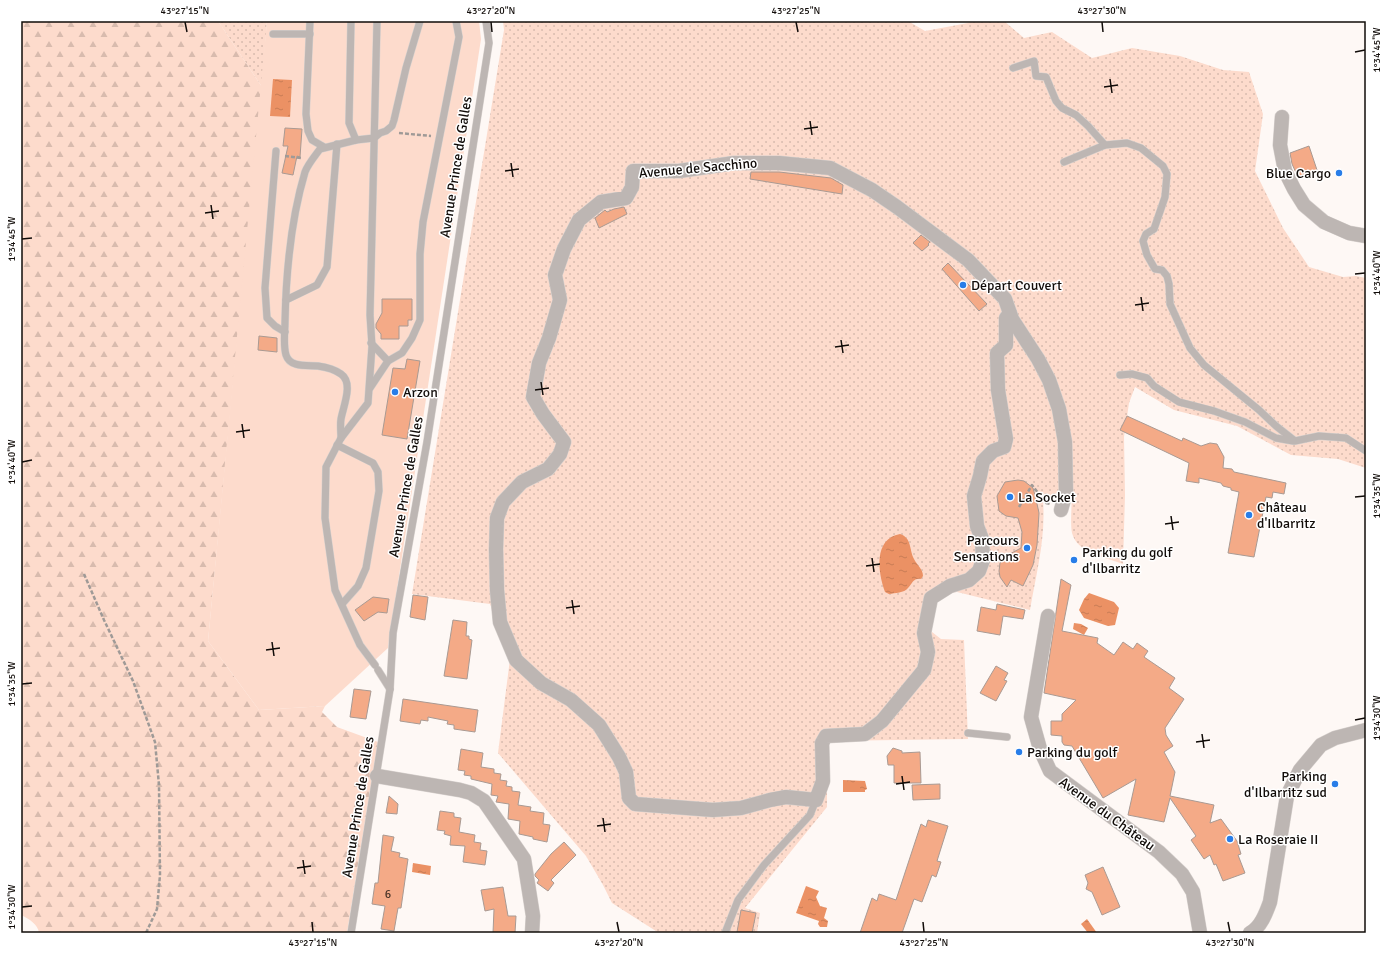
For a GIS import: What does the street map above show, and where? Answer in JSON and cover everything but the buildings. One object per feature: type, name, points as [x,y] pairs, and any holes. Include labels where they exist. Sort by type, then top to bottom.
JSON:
[{"type":"street","points":[[1282,117],[1280,145],[1285,171],[1304,205],[1324,222],[1349,233],[1366,236]]},
{"type":"street","name":"Avenue de Sacchino","points":[[816,800],[786,797],[742,808],[713,810],[635,804],[629,798],[626,772],[619,757],[599,725],[571,700],[540,683],[516,660],[500,622],[497,590],[497,518],[503,502],[522,482],[548,469],[560,454],[564,442],[543,414],[533,397],[539,363],[549,338],[560,300],[555,275],[564,249],[579,220],[601,202],[626,198],[632,187],[633,172],[679,171],[734,163],[779,163],[830,168],[878,194],[968,260],[1005,299],[1012,319],[1038,359],[1049,380],[1059,409],[1065,442],[1066,492],[1061,510]]},
{"type":"street","points":[[816,800],[823,781],[822,743],[826,736],[865,734],[882,720],[924,670],[928,652],[924,633],[931,598],[950,586],[969,580],[979,571],[982,560],[982,539],[977,526],[974,496],[980,476],[982,461],[993,451],[1004,447],[1006,439],[998,390],[997,354],[1006,345],[1006,318],[1010,314]]},
{"type":"street","name":"Avenue du Château","points":[[1048,616],[1031,717],[1040,749],[1050,771],[1159,852],[1182,874],[1192,892],[1200,933]]},
{"type":"street","points":[[1250,933],[1263,918],[1270,902],[1287,796],[1300,770],[1321,745],[1335,738],[1366,730]]},
{"type":"street","points":[[377,776],[460,790],[471,793],[484,801],[524,859],[533,916],[532,933]]},
{"type":"lane","points":[[310,21],[306,114],[308,131],[312,140],[324,147]]},
{"type":"lane","points":[[351,21],[349,124],[356,140]]},
{"type":"lane","points":[[377,21],[370,315],[371,343],[368,403],[340,438],[326,466],[325,518],[335,590],[360,645],[390,689]]},
{"type":"lane","points":[[340,438],[341,420],[347,387],[346,380],[342,374],[333,369],[293,364],[286,356],[286,287],[293,226],[306,170],[320,149],[356,140],[374,138],[392,126],[406,68],[420,21]]},
{"type":"lane","points":[[369,389],[388,361],[402,354],[412,338],[420,320],[420,254],[422,235],[432,171],[459,37],[456,21]]},
{"type":"lane","name":"Avenue Prince de Galles","points":[[351,933],[390,689],[393,633],[427,442],[488,42],[486,21]]},
{"type":"lane","points":[[273,34],[310,34]]},
{"type":"lane","points":[[1013,68],[1034,61],[1036,76],[1046,78],[1056,101],[1062,108],[1076,115],[1105,144]]},
{"type":"lane","points":[[286,300],[317,285],[327,267],[337,144]]},
{"type":"lane","points":[[1064,162],[1105,144],[1127,144],[1141,148],[1163,166],[1167,174],[1165,197],[1154,229],[1146,234],[1143,241],[1147,255],[1155,269],[1162,270],[1167,276],[1170,304],[1190,348],[1204,365],[1295,441]]},
{"type":"lane","points":[[276,153],[266,288],[267,318],[274,326],[285,332]]},
{"type":"lane","points":[[371,343],[388,361]]},
{"type":"lane","points":[[1120,375],[1132,374],[1147,378],[1154,386],[1179,402],[1214,411],[1245,422],[1276,438],[1295,441],[1319,436],[1346,438],[1366,451]]},
{"type":"lane","points":[[337,445],[373,463],[378,472],[379,491],[366,568],[358,586],[342,604]]},
{"type":"lane","points":[[968,733],[1007,737]]},
{"type":"lane","points":[[725,933],[738,900],[764,865],[810,815],[816,800]]},
{"type":"path","points":[[386,131],[440,137]]},
{"type":"path","points":[[276,153],[313,159]]},
{"type":"path","points":[[1019,507],[1032,485],[1046,502]]},
{"type":"path","points":[[84,574],[133,681],[155,742],[159,785],[160,875],[158,909],[146,933]]},
{"type":"green space","points":[[21,21],[218,21],[262,87],[208,641],[259,710],[325,706],[322,712],[337,727],[378,742],[347,933],[39,933],[35,924],[21,915]]},
{"type":"green space","points":[[218,21],[267,21],[262,87]]},
{"type":"green space","points":[[267,21],[479,21],[481,39],[388,648],[325,706],[259,710],[208,641]]},
{"type":"green space","points":[[503,21],[908,21],[925,31],[973,21],[1004,21],[1024,38],[1052,32],[1092,58],[1132,48],[1180,56],[1223,70],[1249,72],[1263,114],[1255,171],[1283,228],[1309,267],[1343,277],[1356,276],[1366,278],[1366,468],[1338,459],[1291,455],[1237,426],[1174,410],[1135,387],[1129,403],[1124,437],[1125,495],[1123,564],[1086,550],[1075,540],[1071,529],[1072,492],[1060,491],[1043,501],[1044,515],[1042,542],[1030,610],[957,592],[942,594],[933,604],[931,621],[932,632],[941,639],[964,640],[968,739],[827,741],[827,807],[745,908],[760,913],[757,933],[659,933],[612,903],[586,856],[498,753],[510,659],[490,604],[412,594],[504,30]]},
{"type":"water","points":[[273,79],[292,80],[290,117],[270,116]]},
{"type":"water","points":[[900,534],[907,538],[912,555],[921,569],[923,576],[921,579],[915,580],[904,591],[889,594],[885,592],[883,584],[880,557],[885,542],[891,537]]},
{"type":"water","points":[[1089,593],[1114,602],[1119,608],[1115,625],[1108,626],[1084,618],[1079,610],[1084,599]]},
{"type":"water","points":[[1074,623],[1081,624],[1088,628],[1084,635],[1073,629]]},
{"type":"water","points":[[843,780],[865,781],[867,789],[865,792],[843,792]]},
{"type":"water","points":[[413,863],[431,866],[430,875],[412,872]]},
{"type":"water","points":[[806,886],[819,891],[816,897],[820,906],[827,908],[824,918],[828,921],[827,927],[820,927],[818,924],[819,921],[796,913]]},
{"type":"water","points":[[1087,919],[1097,933],[1088,933],[1081,924]]},
{"type":"place","name":"Blue Cargo","points":[[1339,173]]},
{"type":"place","name":"Départ Couvert","points":[[963,285]]},
{"type":"place","name":"Arzon","points":[[395,392]]},
{"type":"place","name":"La Socket","points":[[1010,497]]},
{"type":"place","name":"Château d'Ilbarritz","points":[[1249,515]]},
{"type":"place","name":"Parcours Sensations","points":[[1027,548]]},
{"type":"place","name":"Parking du golf d'Ilbarritz","points":[[1074,560]]},
{"type":"place","name":"Parking du golf","points":[[1019,752]]},
{"type":"place","name":"Parking d'Ilbarritz sud","points":[[1335,784]]},
{"type":"place","name":"La Roseraie II","points":[[1230,839]]}]
